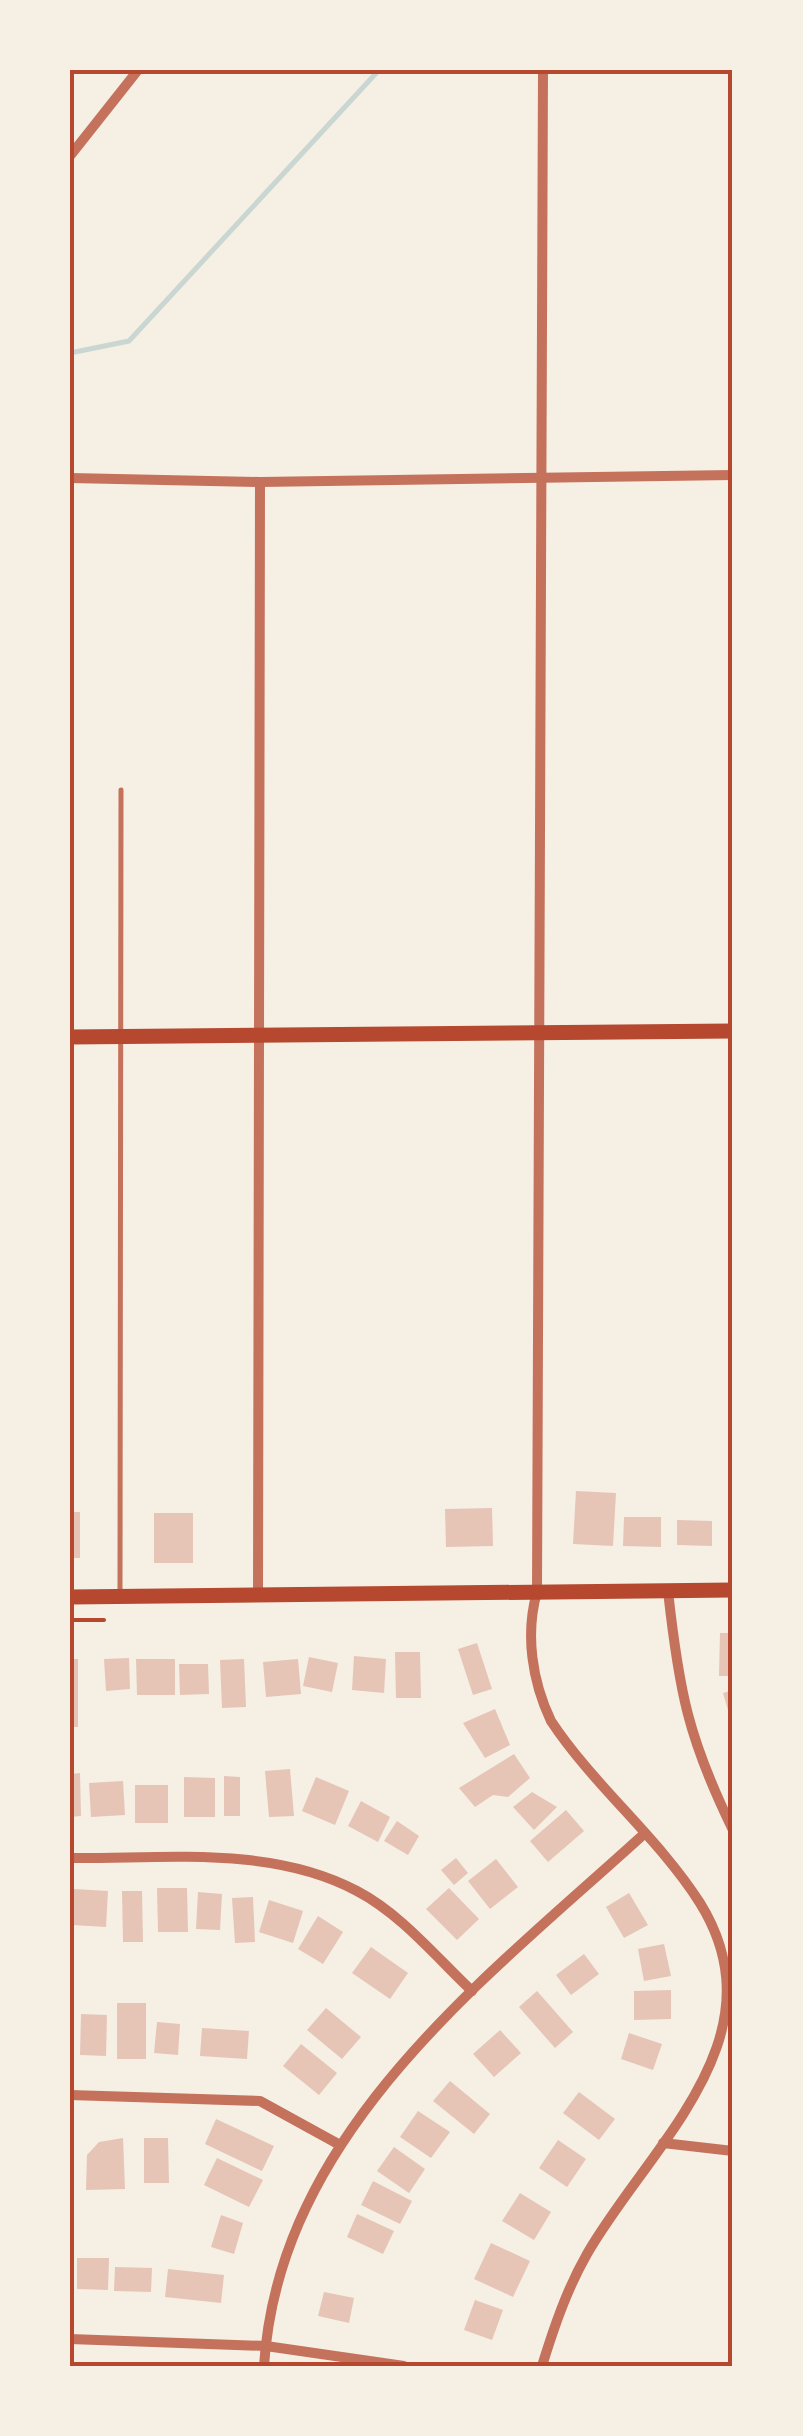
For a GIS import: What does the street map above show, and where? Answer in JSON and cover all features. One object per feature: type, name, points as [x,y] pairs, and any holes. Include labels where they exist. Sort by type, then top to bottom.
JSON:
[{"type":"main road","points":[[70,1037],[733,1031]]},
{"type":"main road","points":[[70,1597],[733,1590]]},
{"type":"street","points":[[70,156],[138,70]]},
{"type":"street","points":[[542,2366],[563,2303],[588,2253],[711,2068],[726,2014],[725,1981],[713,1928],[700,1904],[644,1834],[567,1746],[541,1700],[530,1637],[538,1592],[543,70]]},
{"type":"street","points":[[70,478],[260,482],[733,476]]},
{"type":"street","points":[[258,1594],[260,482]]},
{"type":"street","points":[[668,1591],[682,1702],[701,1764],[733,1830]]},
{"type":"street","points":[[264,2366],[286,2261],[340,2145],[428,2032],[644,1834]]},
{"type":"street","points":[[70,1858],[258,1861],[314,1872],[359,1892],[379,1906],[472,1991]]},
{"type":"street","points":[[70,2095],[260,2101],[340,2145]]},
{"type":"street","points":[[663,2143],[733,2151]]},
{"type":"street","points":[[70,2339],[266,2346],[404,2366]]},
{"type":"lane","points":[[120,1596],[121,790]]},
{"type":"path","points":[[70,1620],[104,1620]]},
{"type":"building","points":[[576,1491],[616,1493],[613,1546],[573,1544]]},
{"type":"building","points":[[492,1508],[493,1546],[446,1547],[445,1509]]},
{"type":"building","points":[[70,1512],[80,1512],[80,1558],[70,1558]]},
{"type":"building","points":[[154,1513],[193,1513],[193,1563],[154,1563]]},
{"type":"building","points":[[624,1517],[661,1517],[661,1547],[623,1546]]},
{"type":"building","points":[[729,1518],[733,1518],[733,1540],[729,1540]]},
{"type":"building","points":[[677,1520],[712,1521],[712,1546],[677,1545]]},
{"type":"building","points":[[720,1633],[733,1633],[733,1676],[719,1676]]},
{"type":"building","points":[[477,1643],[492,1689],[473,1695],[458,1649]]},
{"type":"building","points":[[395,1652],[420,1652],[421,1698],[396,1698]]},
{"type":"building","points":[[354,1656],[386,1659],[384,1693],[352,1690]]},
{"type":"building","points":[[309,1657],[338,1663],[332,1692],[303,1686]]},
{"type":"building","points":[[129,1658],[130,1689],[106,1691],[104,1659]]},
{"type":"building","points":[[70,1659],[78,1659],[78,1727],[70,1727]]},
{"type":"building","points":[[136,1659],[175,1659],[175,1695],[137,1695]]},
{"type":"building","points":[[244,1659],[246,1707],[222,1708],[220,1660]]},
{"type":"building","points":[[298,1659],[301,1694],[266,1697],[263,1662]]},
{"type":"building","points":[[179,1664],[208,1664],[209,1694],[180,1695]]},
{"type":"building","points":[[733,1690],[733,1724],[732,1724],[723,1693]]},
{"type":"building","points":[[495,1709],[510,1745],[485,1758],[463,1723]]},
{"type":"building","points":[[514,1754],[530,1778],[508,1797],[493,1795],[475,1807],[459,1788]]},
{"type":"building","points":[[290,1769],[294,1816],[269,1817],[265,1771]]},
{"type":"building","points":[[80,1773],[81,1816],[70,1817],[70,1774]]},
{"type":"building","points":[[224,1776],[240,1777],[240,1816],[224,1816]]},
{"type":"building","points":[[184,1777],[215,1778],[215,1817],[184,1817]]},
{"type":"building","points":[[316,1777],[349,1791],[335,1825],[302,1811]]},
{"type":"building","points":[[123,1781],[125,1815],[91,1817],[89,1783]]},
{"type":"building","points":[[135,1785],[168,1785],[168,1823],[135,1823]]},
{"type":"building","points":[[532,1792],[557,1807],[534,1830],[513,1807]]},
{"type":"building","points":[[361,1801],[390,1817],[378,1842],[348,1826]]},
{"type":"building","points":[[566,1810],[584,1831],[548,1862],[530,1841]]},
{"type":"building","points":[[397,1821],[419,1836],[408,1855],[384,1841]]},
{"type":"building","points":[[456,1858],[468,1873],[454,1885],[441,1870]]},
{"type":"building","points":[[496,1859],[518,1887],[490,1909],[468,1881]]},
{"type":"building","points":[[157,1888],[187,1888],[188,1932],[158,1932]]},
{"type":"building","points":[[449,1888],[479,1919],[457,1940],[426,1909]]},
{"type":"building","points":[[74,1889],[108,1891],[106,1927],[72,1925]]},
{"type":"building","points":[[122,1891],[142,1891],[143,1942],[123,1942]]},
{"type":"building","points":[[198,1892],[222,1894],[220,1930],[196,1929]]},
{"type":"building","points":[[629,1893],[648,1925],[624,1938],[606,1907]]},
{"type":"building","points":[[253,1897],[255,1942],[235,1943],[232,1898]]},
{"type":"building","points":[[269,1900],[303,1911],[293,1943],[259,1932]]},
{"type":"building","points":[[318,1916],[343,1932],[323,1964],[298,1949]]},
{"type":"building","points":[[664,1944],[671,1976],[644,1981],[638,1949]]},
{"type":"building","points":[[371,1947],[408,1973],[390,1999],[352,1973]]},
{"type":"building","points":[[584,1954],[599,1974],[571,1995],[556,1975]]},
{"type":"building","points":[[671,1990],[671,2019],[634,2020],[634,1991]]},
{"type":"building","points":[[537,1991],[573,2032],[555,2048],[519,2007]]},
{"type":"building","points":[[117,2003],[146,2003],[146,2059],[117,2059]]},
{"type":"building","points":[[326,2008],[361,2037],[342,2059],[307,2030]]},
{"type":"building","points":[[81,2014],[107,2015],[106,2056],[80,2055]]},
{"type":"building","points":[[157,2022],[180,2024],[178,2055],[154,2053]]},
{"type":"building","points":[[202,2028],[249,2031],[247,2059],[200,2056]]},
{"type":"building","points":[[500,2030],[521,2053],[494,2077],[473,2054]]},
{"type":"building","points":[[629,2033],[662,2044],[653,2070],[621,2059]]},
{"type":"building","points":[[301,2044],[337,2073],[319,2095],[283,2066]]},
{"type":"building","points":[[450,2081],[490,2114],[474,2134],[433,2101]]},
{"type":"building","points":[[579,2092],[615,2119],[599,2140],[563,2113]]},
{"type":"building","points":[[418,2111],[450,2132],[431,2158],[400,2137]]},
{"type":"building","points":[[216,2119],[274,2146],[262,2171],[205,2144]]},
{"type":"building","points":[[123,2138],[125,2189],[86,2190],[87,2155],[99,2142]]},
{"type":"building","points":[[144,2138],[168,2138],[169,2183],[144,2183]]},
{"type":"building","points":[[558,2140],[586,2159],[567,2187],[539,2168]]},
{"type":"building","points":[[394,2147],[425,2169],[409,2193],[377,2171]]},
{"type":"building","points":[[73,2148],[74,2181],[70,2181]]},
{"type":"building","points":[[217,2158],[263,2180],[249,2207],[204,2185]]},
{"type":"building","points":[[373,2181],[412,2201],[400,2224],[361,2205]]},
{"type":"building","points":[[520,2193],[551,2212],[534,2240],[502,2221]]},
{"type":"building","points":[[357,2214],[394,2231],[383,2254],[347,2237]]},
{"type":"building","points":[[221,2215],[243,2223],[234,2254],[211,2247]]},
{"type":"building","points":[[491,2243],[530,2261],[513,2297],[474,2279]]},
{"type":"building","points":[[77,2258],[109,2258],[108,2290],[77,2289]]},
{"type":"building","points":[[115,2267],[152,2268],[151,2292],[114,2291]]},
{"type":"building","points":[[168,2269],[224,2275],[221,2303],[165,2297]]},
{"type":"building","points":[[324,2292],[354,2298],[349,2323],[318,2316]]},
{"type":"building","points":[[475,2300],[503,2310],[492,2340],[464,2330]]},
{"type":"waterway","points":[[70,353],[129,341],[379,70]]}]
